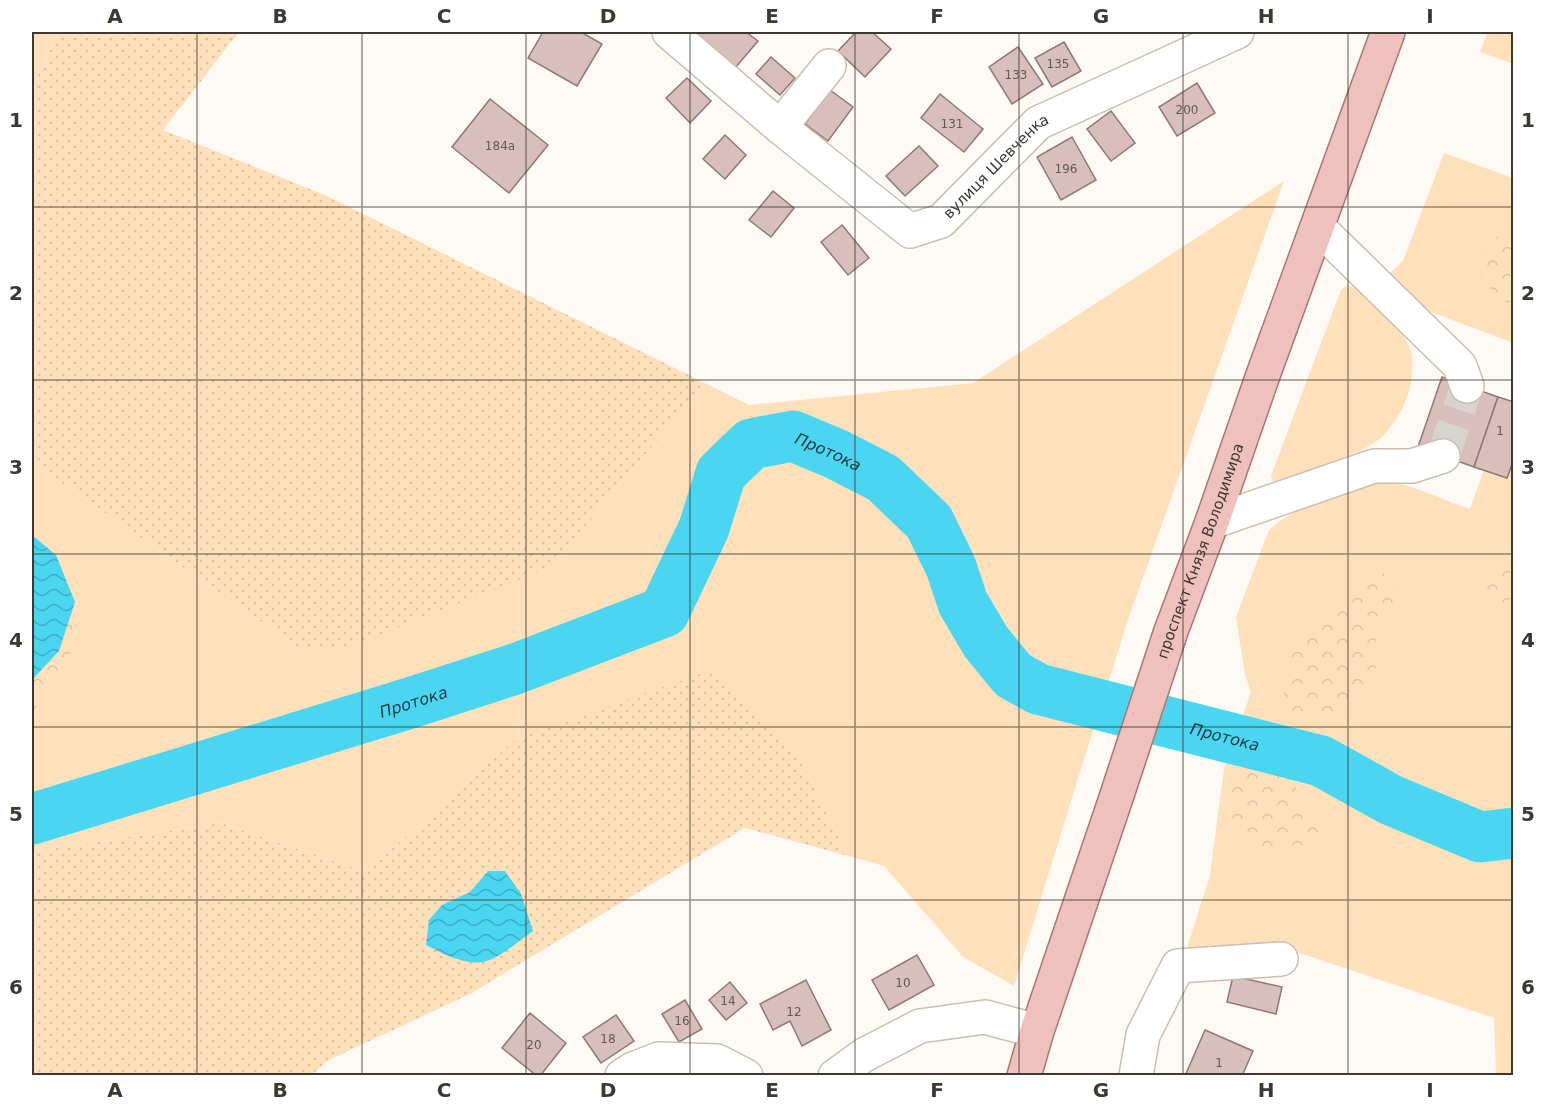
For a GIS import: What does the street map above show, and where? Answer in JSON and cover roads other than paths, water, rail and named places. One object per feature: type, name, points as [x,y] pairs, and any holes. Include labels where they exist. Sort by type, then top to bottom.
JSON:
[{"type":"main road","name":"проспект Князя Володимира","points":[[1024,1076],[1037,1031],[1172,631],[1388,32]]},
{"type":"street","name":"вулиця Шевченка","points":[[669,32],[780,127],[910,231],[941,221],[1038,123],[1237,32]]},
{"type":"street","points":[[780,127],[829,66]]},
{"type":"street","points":[[1318,227],[1460,366],[1467,386]]},
{"type":"street","points":[[1212,522],[1374,466],[1412,466],[1443,456]]},
{"type":"street","points":[[1136,1076],[1143,1035],[1178,966],[1281,958]]},
{"type":"street","points":[[835,1076],[864,1055],[920,1026],[985,1017],[1037,1031]]},
{"type":"street","points":[[622,1076],[659,1059],[717,1061],[746,1076]]},
{"type":"water","points":[[32,535],[56,555],[75,602],[59,651],[32,680]]},
{"type":"water","points":[[488,871],[505,871],[521,894],[533,931],[509,949],[486,961],[459,960],[426,945],[429,920],[442,905],[470,892]]},
{"type":"waterway","name":"Протока","points":[[32,819],[515,669],[664,612],[704,528],[721,473],[751,444],[793,436],[836,454],[883,478],[929,522],[951,567],[963,603],[986,642],[1013,675],[1038,689],[1321,761],[1391,800],[1480,837],[1514,833]]},
{"type":"tunnel","points":[[1443,456],[1467,386]]}]
